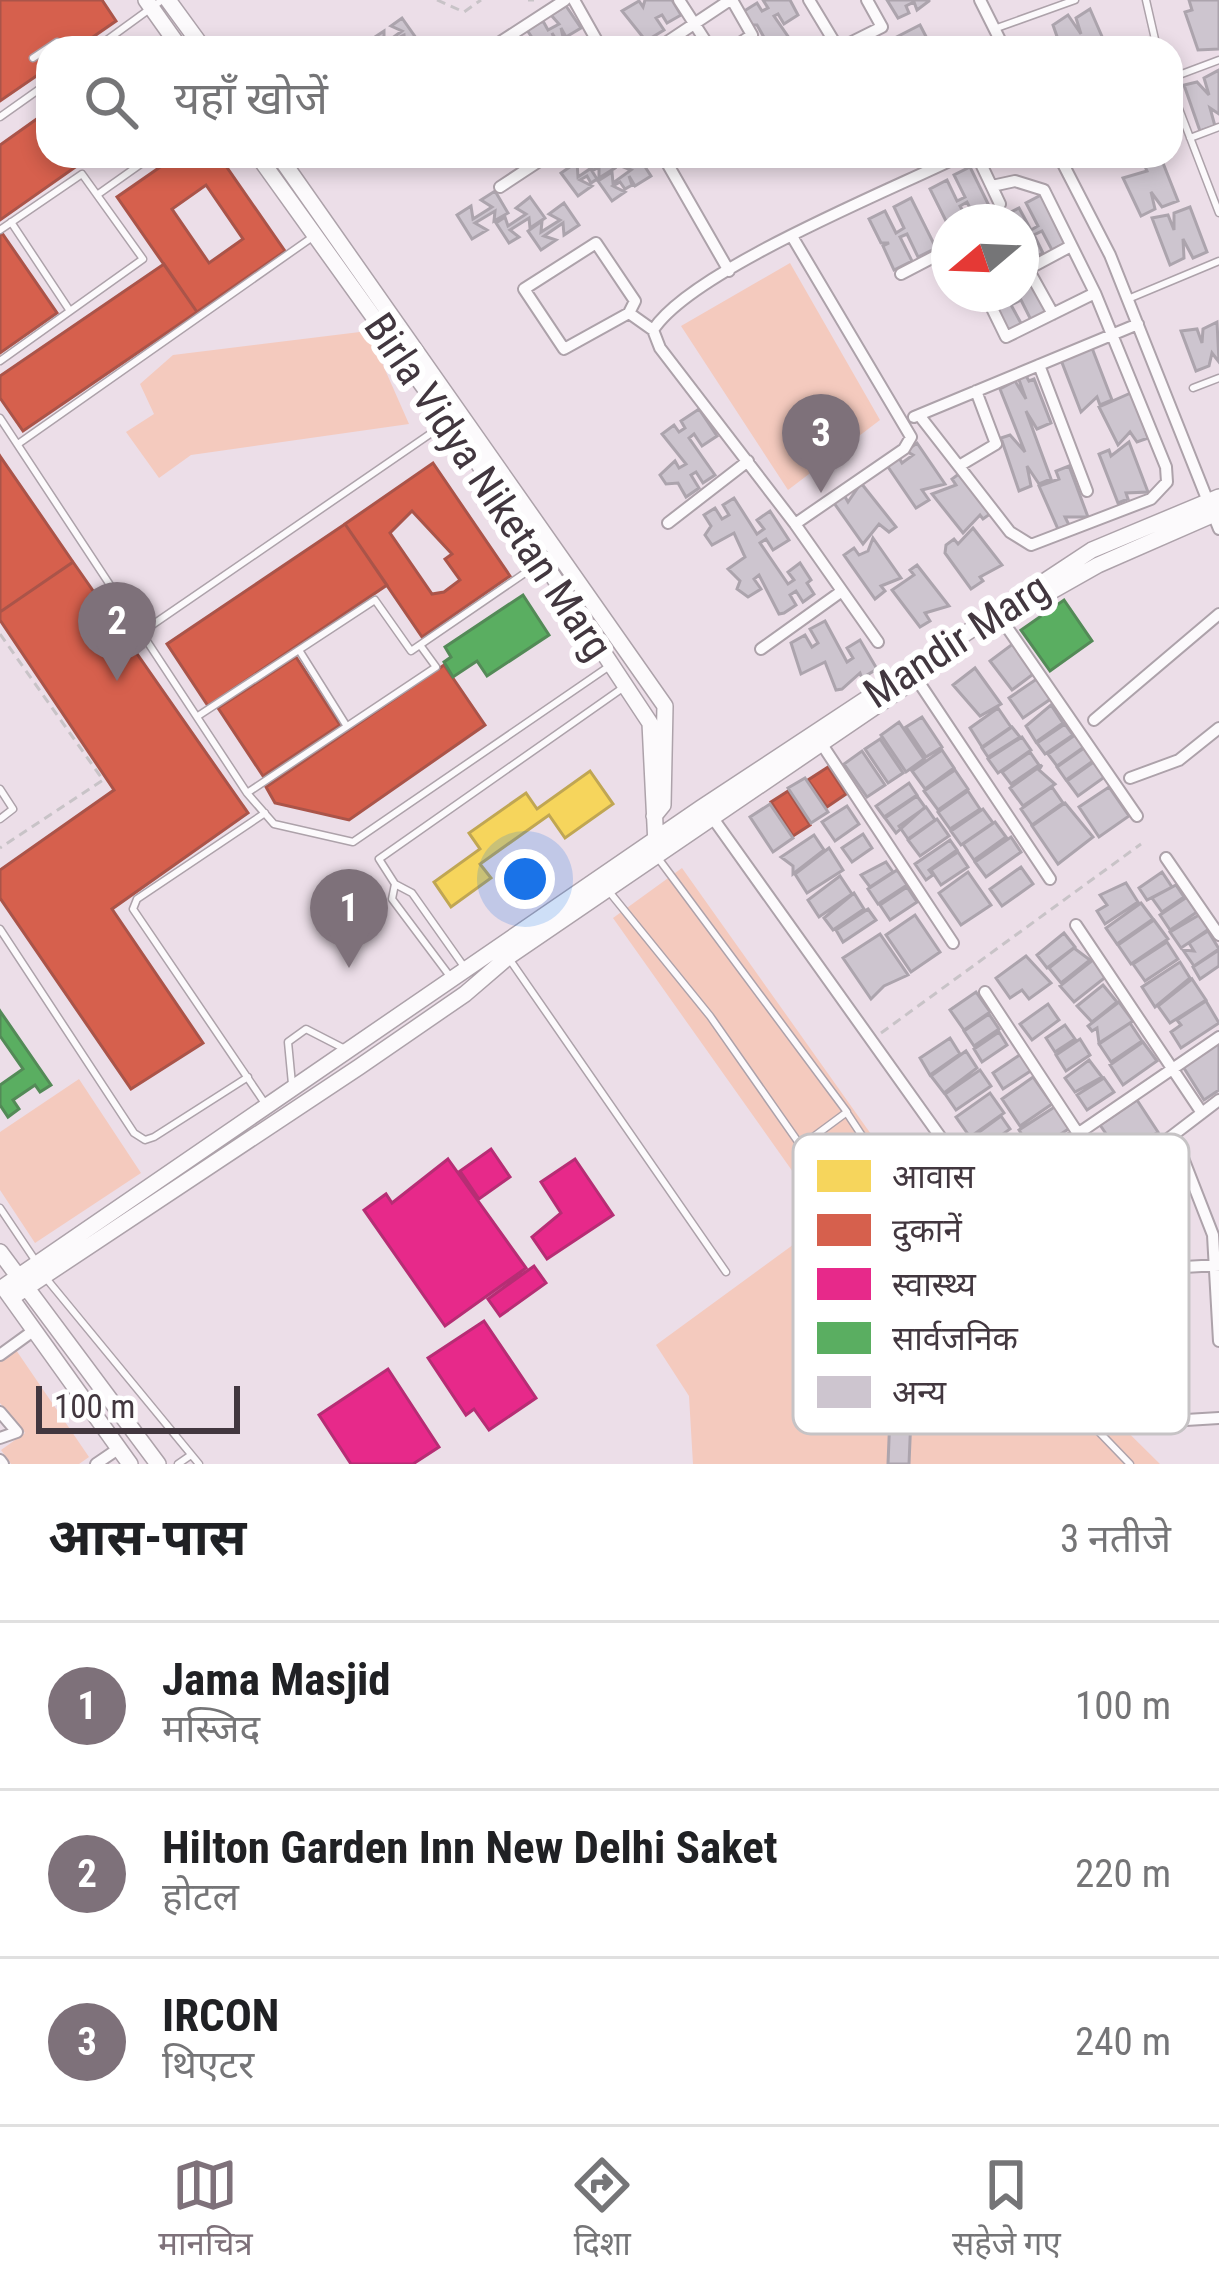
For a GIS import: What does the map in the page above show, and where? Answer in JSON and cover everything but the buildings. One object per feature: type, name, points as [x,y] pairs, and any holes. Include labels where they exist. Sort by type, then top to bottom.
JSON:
[{"type":"main road","points":[[157,2],[174,36]]},
{"type":"main road","points":[[157,2],[190,36]]},
{"type":"main road","points":[[268,168],[321,230],[550,555],[665,706],[663,805],[655,816]]},
{"type":"main road","points":[[287,168],[321,230]]},
{"type":"main road","name":"Mandir Marg","points":[[708,811],[821,743],[1002,620],[1098,565],[1216,510]]},
{"type":"main road","name":"Mandir Marg","points":[[708,811],[1092,550],[1216,510]]},
{"type":"main road","name":"Birla Vidya Niketan Marg","points":[[550,555],[654,734],[656,847]]},
{"type":"main road","points":[[108,1225],[266,1105],[708,811]]},
{"type":"main road","points":[[11,1287],[465,994],[656,847]]},
{"type":"main road","points":[[459,973],[465,994]]},
{"type":"main road","points":[[0,1252],[33,1331],[130,1464]]},
{"type":"main road","points":[[11,1287],[158,1464]]},
{"type":"street","points":[[510,36],[565,0]]},
{"type":"street","points":[[574,0],[595,36]]},
{"type":"street","points":[[679,0],[702,36]]},
{"type":"street","points":[[676,36],[731,0],[751,36]]},
{"type":"street","points":[[809,0],[832,36]]},
{"type":"street","points":[[863,36],[881,27],[867,0]]},
{"type":"street","points":[[980,0],[998,36]]},
{"type":"street","points":[[500,187],[529,168]]},
{"type":"street","points":[[670,168],[729,271]]},
{"type":"street","points":[[653,330],[663,316],[729,271],[936,168]]},
{"type":"street","points":[[983,168],[1000,204]]},
{"type":"street","points":[[1065,168],[1128,299],[1216,510]]},
{"type":"street","points":[[919,415],[1010,532],[1030,545],[1161,492],[1166,466],[1095,293],[1044,190],[1015,181],[992,186]]},
{"type":"street","points":[[794,238],[911,437],[904,449],[795,524]]},
{"type":"street","points":[[596,243],[634,301],[629,313],[564,349],[524,289],[596,243]]},
{"type":"street","points":[[1052,314],[1028,269],[1072,246]]},
{"type":"street","points":[[901,274],[931,258]]},
{"type":"street","points":[[994,312],[1006,337],[1095,293]]},
{"type":"street","points":[[629,313],[653,330],[660,348],[795,524],[878,642]]},
{"type":"street","points":[[905,421],[1138,324]]},
{"type":"street","points":[[1039,365],[1087,490]]},
{"type":"street","points":[[959,466],[996,444],[976,391]]},
{"type":"street","points":[[668,523],[748,461]]},
{"type":"street","points":[[761,650],[842,591]]},
{"type":"street","points":[[1094,720],[1219,614]]},
{"type":"street","points":[[1002,620],[1138,816]]},
{"type":"street","points":[[916,678],[1050,880]]},
{"type":"street","points":[[1130,778],[1179,760],[1219,728]]},
{"type":"street","points":[[821,743],[953,943]]},
{"type":"street","points":[[708,811],[938,1134]]},
{"type":"street","points":[[1166,858],[1219,935]]},
{"type":"street","points":[[1076,925],[1202,1112]]},
{"type":"street","points":[[985,992],[1078,1133],[1219,1037]]},
{"type":"street","points":[[1175,1134],[1219,1100]]},
{"type":"street","points":[[1189,1171],[1209,1220],[1219,1340]]},
{"type":"street","points":[[0,1354],[33,1331]]},
{"type":"street","points":[[0,1412],[17,1432],[0,1438]]},
{"type":"street","points":[[1189,1420],[1219,1418]]},
{"type":"street","points":[[96,1464],[118,1449]]},
{"type":"lane","points":[[994,29],[1075,0]]},
{"type":"lane","points":[[1146,0],[1154,36]]},
{"type":"lane","points":[[112,36],[157,2]]},
{"type":"lane","points":[[1183,74],[1219,60]]},
{"type":"lane","points":[[0,117],[36,91]]},
{"type":"lane","points":[[1183,120],[1219,214]]},
{"type":"lane","points":[[1190,138],[1219,127]]},
{"type":"lane","points":[[98,195],[135,168]]},
{"type":"lane","points":[[0,230],[82,174],[143,259],[0,361]]},
{"type":"lane","points":[[11,222],[70,311]]},
{"type":"lane","points":[[18,444],[321,230]]},
{"type":"lane","points":[[1128,299],[1219,261]]},
{"type":"lane","points":[[1193,388],[1219,378]]},
{"type":"lane","points":[[142,632],[454,417]]},
{"type":"lane","points":[[0,418],[247,794],[274,824],[353,842],[612,665]]},
{"type":"lane","points":[[197,716],[375,600],[411,651],[550,555]]},
{"type":"lane","points":[[247,794],[436,667],[420,644]]},
{"type":"lane","points":[[299,650],[346,725]]},
{"type":"lane","points":[[459,973],[412,893],[395,884],[379,860],[627,686]]},
{"type":"lane","points":[[0,789],[13,809],[0,819]]},
{"type":"lane","points":[[265,813],[137,899],[133,909],[266,1105]]},
{"type":"lane","points":[[656,847],[862,1134]]},
{"type":"lane","points":[[395,884],[392,898],[459,973]]},
{"type":"lane","points":[[607,889],[710,1016],[793,1135]]},
{"type":"lane","points":[[0,928],[134,1133],[146,1140],[248,1077]]},
{"type":"lane","points":[[508,957],[726,1272]]},
{"type":"lane","points":[[292,1088],[288,1042],[306,1029],[347,1050]]},
{"type":"lane","points":[[817,1134],[847,1112]]},
{"type":"lane","points":[[0,1208],[41,1270],[200,1464]]},
{"type":"lane","points":[[1101,1434],[1130,1464]]},
{"type":"lane","points":[[178,1464],[191,1455]]},
{"type":"path","points":[[437,0],[464,12],[481,0]]},
{"type":"path","points":[[0,634],[103,780],[0,848]]},
{"type":"path","points":[[870,1041],[1141,844]]},
{"type":"shaded area","points":[[790,263],[880,420],[788,490],[681,326]]},
{"type":"shaded area","points":[[368,331],[409,424],[191,455],[159,478],[126,432],[154,414],[140,384],[173,355]]},
{"type":"shaded area","points":[[682,868],[871,1134],[793,1134],[793,1172],[613,918]]},
{"type":"shaded area","points":[[79,1079],[141,1173],[35,1243],[0,1190],[0,1132]]},
{"type":"shaded area","points":[[793,1245],[793,1434],[1130,1434],[1160,1464],[693,1464],[689,1396],[656,1345]]},
{"type":"shaded area","points":[[16,1350],[89,1457],[79,1464],[11,1464],[1,1450],[25,1433],[0,1403],[0,1361]]},
{"type":"place","name":"IRCON","points":[[821,493]]},
{"type":"place","name":"Hilton Garden Inn New Delhi Saket","points":[[117,681]]},
{"type":"place","name":"Jama Masjid","points":[[349,968]]}]
